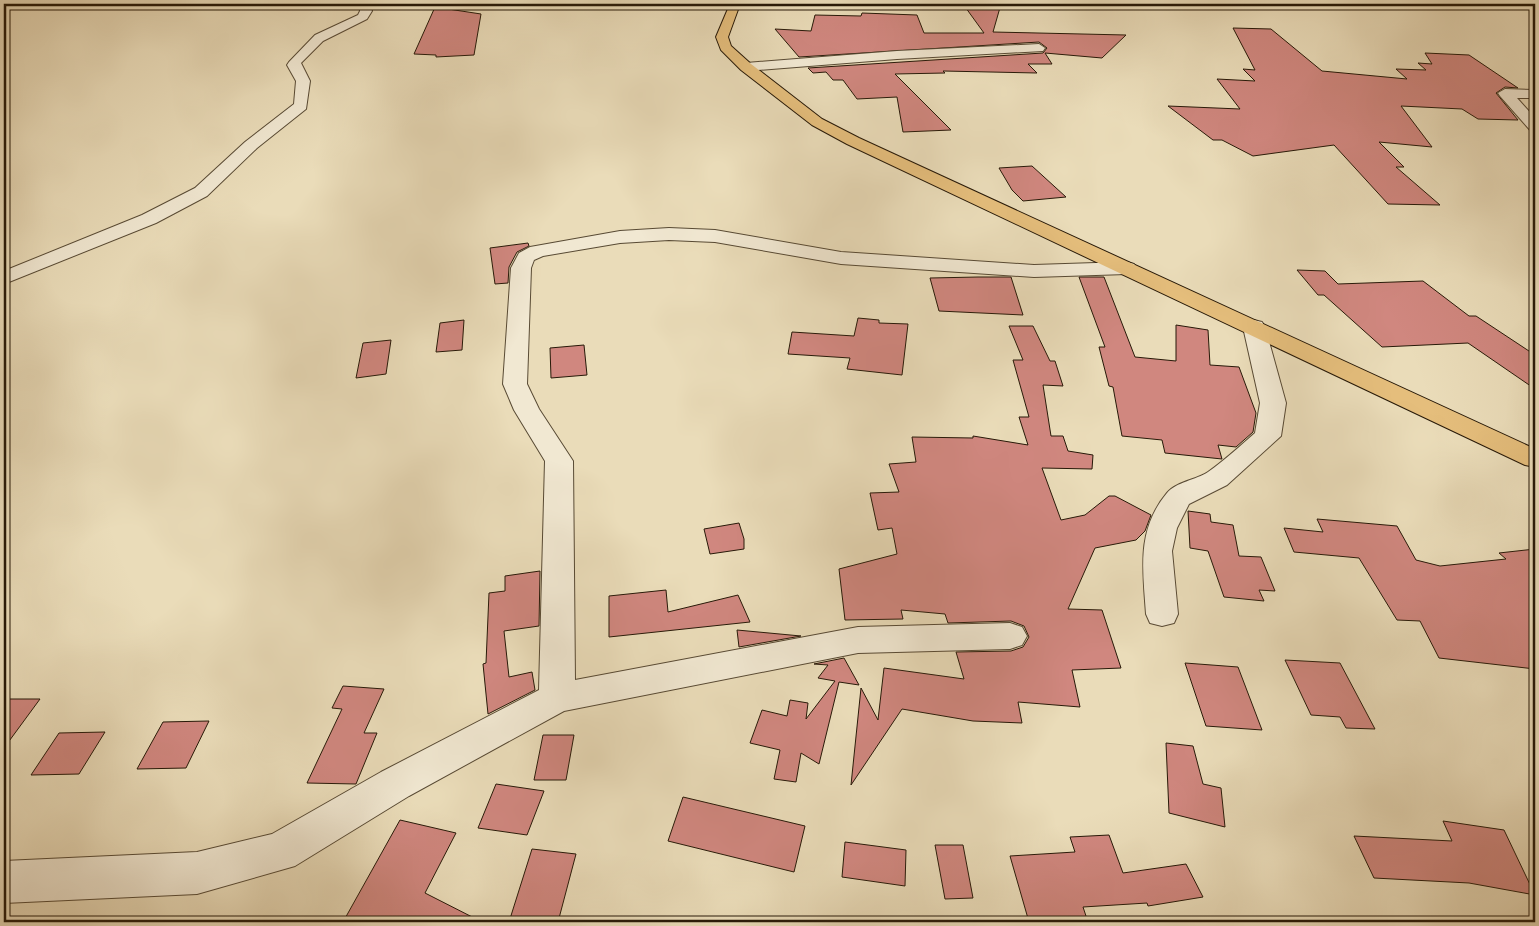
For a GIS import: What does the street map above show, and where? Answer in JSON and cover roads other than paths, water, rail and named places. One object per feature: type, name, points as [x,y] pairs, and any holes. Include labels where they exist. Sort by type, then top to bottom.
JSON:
[{"type":"main road","points":[[735,4],[722,37],[725,47],[746,67],[817,122],[853,141],[1535,459]]},
{"type":"street","points":[[4,278],[149,219],[201,192],[252,145],[301,106],[303,81],[294,65],[295,62],[319,38],[362,17],[366,12],[364,4]]},
{"type":"street","points":[[746,67],[897,55],[1039,48]]},
{"type":"street","points":[[1535,94],[1505,93],[1535,127]]},
{"type":"street","points":[[556,698],[559,461],[546,437],[527,410],[515,384],[522,268],[526,257],[537,251],[620,237],[669,234],[714,236],[841,258],[1034,272],[1127,268]]},
{"type":"street","points":[[1162,614],[1157,551],[1162,528],[1178,498],[1217,479],[1268,436],[1273,403],[1254,327]]},
{"type":"street","points":[[4,882],[198,872],[280,852],[395,784],[556,698],[858,640],[1010,636]]}]
